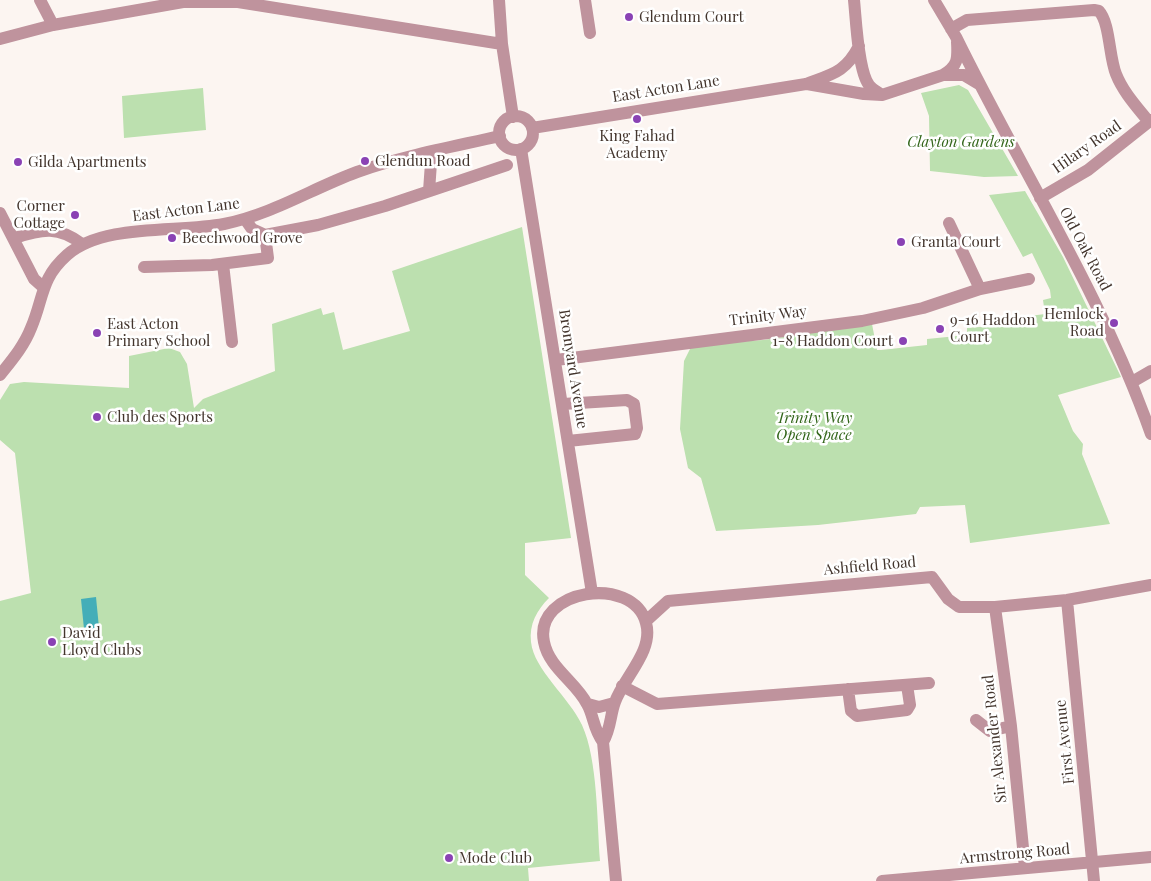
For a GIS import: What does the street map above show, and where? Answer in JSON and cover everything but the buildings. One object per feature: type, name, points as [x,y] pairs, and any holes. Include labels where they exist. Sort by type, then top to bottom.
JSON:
[{"type":"street","points":[[40,0],[53,25]]},
{"type":"street","points":[[499,0],[502,44],[513,117]]},
{"type":"street","points":[[585,0],[590,33]]},
{"type":"street","points":[[854,0],[859,46],[869,85],[882,94],[943,75],[964,74],[979,84]]},
{"type":"street","name":"Old Oak Road","points":[[934,0],[954,33],[1091,295],[1132,382],[1151,434]]},
{"type":"street","points":[[0,39],[53,25],[184,1],[238,2],[502,44]]},
{"type":"street","points":[[954,33],[967,20],[1099,11],[1105,21],[1110,53],[1120,84],[1150,121]]},
{"type":"street","name":"Old Oak Road","points":[[943,75],[952,70],[957,62],[954,33]]},
{"type":"street","name":"East Acton Lane","points":[[532,128],[806,84],[837,73],[845,68],[859,46]]},
{"type":"street","name":"East Acton Lane","points":[[806,84],[864,94],[882,94]]},
{"type":"street","points":[[513,117],[523,118],[532,128],[529,144],[521,150],[510,149],[501,141],[501,126],[513,117]]},
{"type":"street","name":"Hilary Road","points":[[1040,198],[1088,170],[1150,121]]},
{"type":"street","name":"East Acton Lane","points":[[0,375],[20,350],[32,327],[43,287],[54,268],[82,244],[112,235],[201,227],[245,219],[292,202],[359,172],[500,136]]},
{"type":"street","name":"Bromyard Avenue","points":[[521,150],[592,593]]},
{"type":"street","points":[[429,191],[431,163],[435,152]]},
{"type":"street","points":[[245,219],[252,229],[265,235],[328,223],[506,165]]},
{"type":"street","points":[[0,213],[15,238],[34,279],[43,287]]},
{"type":"street","points":[[949,223],[980,289]]},
{"type":"street","points":[[15,238],[34,232],[58,230],[72,236],[82,244]]},
{"type":"street","points":[[144,267],[223,264],[268,258],[265,235]]},
{"type":"street","points":[[223,264],[232,342]]},
{"type":"street","name":"Trinity Way","points":[[556,360],[862,321],[923,308],[980,289],[1029,279]]},
{"type":"street","points":[[1132,382],[1151,371]]},
{"type":"street","points":[[563,404],[628,400],[634,404],[637,428],[635,434],[568,441]]},
{"type":"street","name":"Ashfield Road","points":[[646,621],[668,601],[932,577],[948,599],[959,607],[995,607],[1067,600],[1151,584]]},
{"type":"street","points":[[603,742],[608,732],[614,703],[645,645],[646,621],[638,608],[629,600],[592,593],[576,596],[560,604],[549,617],[544,630],[543,641],[547,653],[588,704],[597,734],[603,742],[616,881]]},
{"type":"street","name":"First Avenue","points":[[1067,600],[1094,881]]},
{"type":"street","name":"Sir Alexander Road","points":[[995,607],[1011,726],[1025,868]]},
{"type":"street","points":[[622,686],[657,704],[929,683]]},
{"type":"street","points":[[848,689],[851,711],[857,716],[907,710],[910,705],[908,685]]},
{"type":"street","points":[[588,704],[600,707],[614,703]]},
{"type":"street","points":[[976,720],[990,731],[1011,726]]},
{"type":"street","name":"Armstrong Road","points":[[882,881],[970,878],[1025,868],[1151,857]]},
{"type":"green space","name":"Clayton Gardens","points":[[959,85],[968,90],[1018,176],[984,177],[930,171],[929,116],[921,93]]},
{"type":"green space","points":[[203,88],[206,130],[124,138],[122,96]]},
{"type":"green space","name":"Trinity Way Open Space","points":[[1025,191],[1063,257],[1121,377],[1058,395],[1073,431],[1083,444],[1082,454],[1110,524],[970,543],[965,505],[920,507],[916,514],[818,525],[716,531],[701,478],[688,468],[680,429],[684,361],[692,345],[763,340],[872,324],[877,350],[881,350],[927,345],[927,339],[967,335],[967,328],[1005,325],[1005,319],[1045,314],[1043,300],[1051,298],[1050,290],[1032,253],[1023,257],[989,195]]},
{"type":"green space","points":[[522,227],[571,538],[525,543],[525,575],[549,598],[535,618],[531,629],[531,642],[538,663],[569,704],[582,725],[587,739],[594,773],[600,861],[528,868],[529,881],[0,881],[0,601],[31,593],[15,453],[0,440],[0,400],[10,384],[24,382],[129,388],[129,356],[169,348],[180,352],[187,364],[194,408],[203,399],[275,371],[272,324],[321,308],[323,315],[334,312],[343,350],[410,331],[392,271]]},
{"type":"water","points":[[96,597],[100,638],[85,639],[81,599]]},
{"type":"place","name":"Glendum Court","points":[[629,17]]},
{"type":"place","name":"King Fahad Academy","points":[[637,119]]},
{"type":"place","name":"Glendun Road","points":[[365,161]]},
{"type":"place","name":"Gilda Apartments","points":[[18,162]]},
{"type":"place","name":"Corner Cottage","points":[[75,215]]},
{"type":"place","name":"Beechwood Grove","points":[[172,238]]},
{"type":"place","name":"Granta Court","points":[[901,242]]},
{"type":"place","name":"Hemlock Road","points":[[1114,323]]},
{"type":"place","name":"9-16 Haddon Court","points":[[940,329]]},
{"type":"place","name":"East Acton Primary School","points":[[97,333]]},
{"type":"place","name":"1-8 Haddon Court","points":[[903,341]]},
{"type":"place","name":"Club des Sports","points":[[97,417]]},
{"type":"place","name":"David Lloyd Clubs","points":[[52,642]]},
{"type":"place","name":"Mode Club","points":[[449,858]]}]
